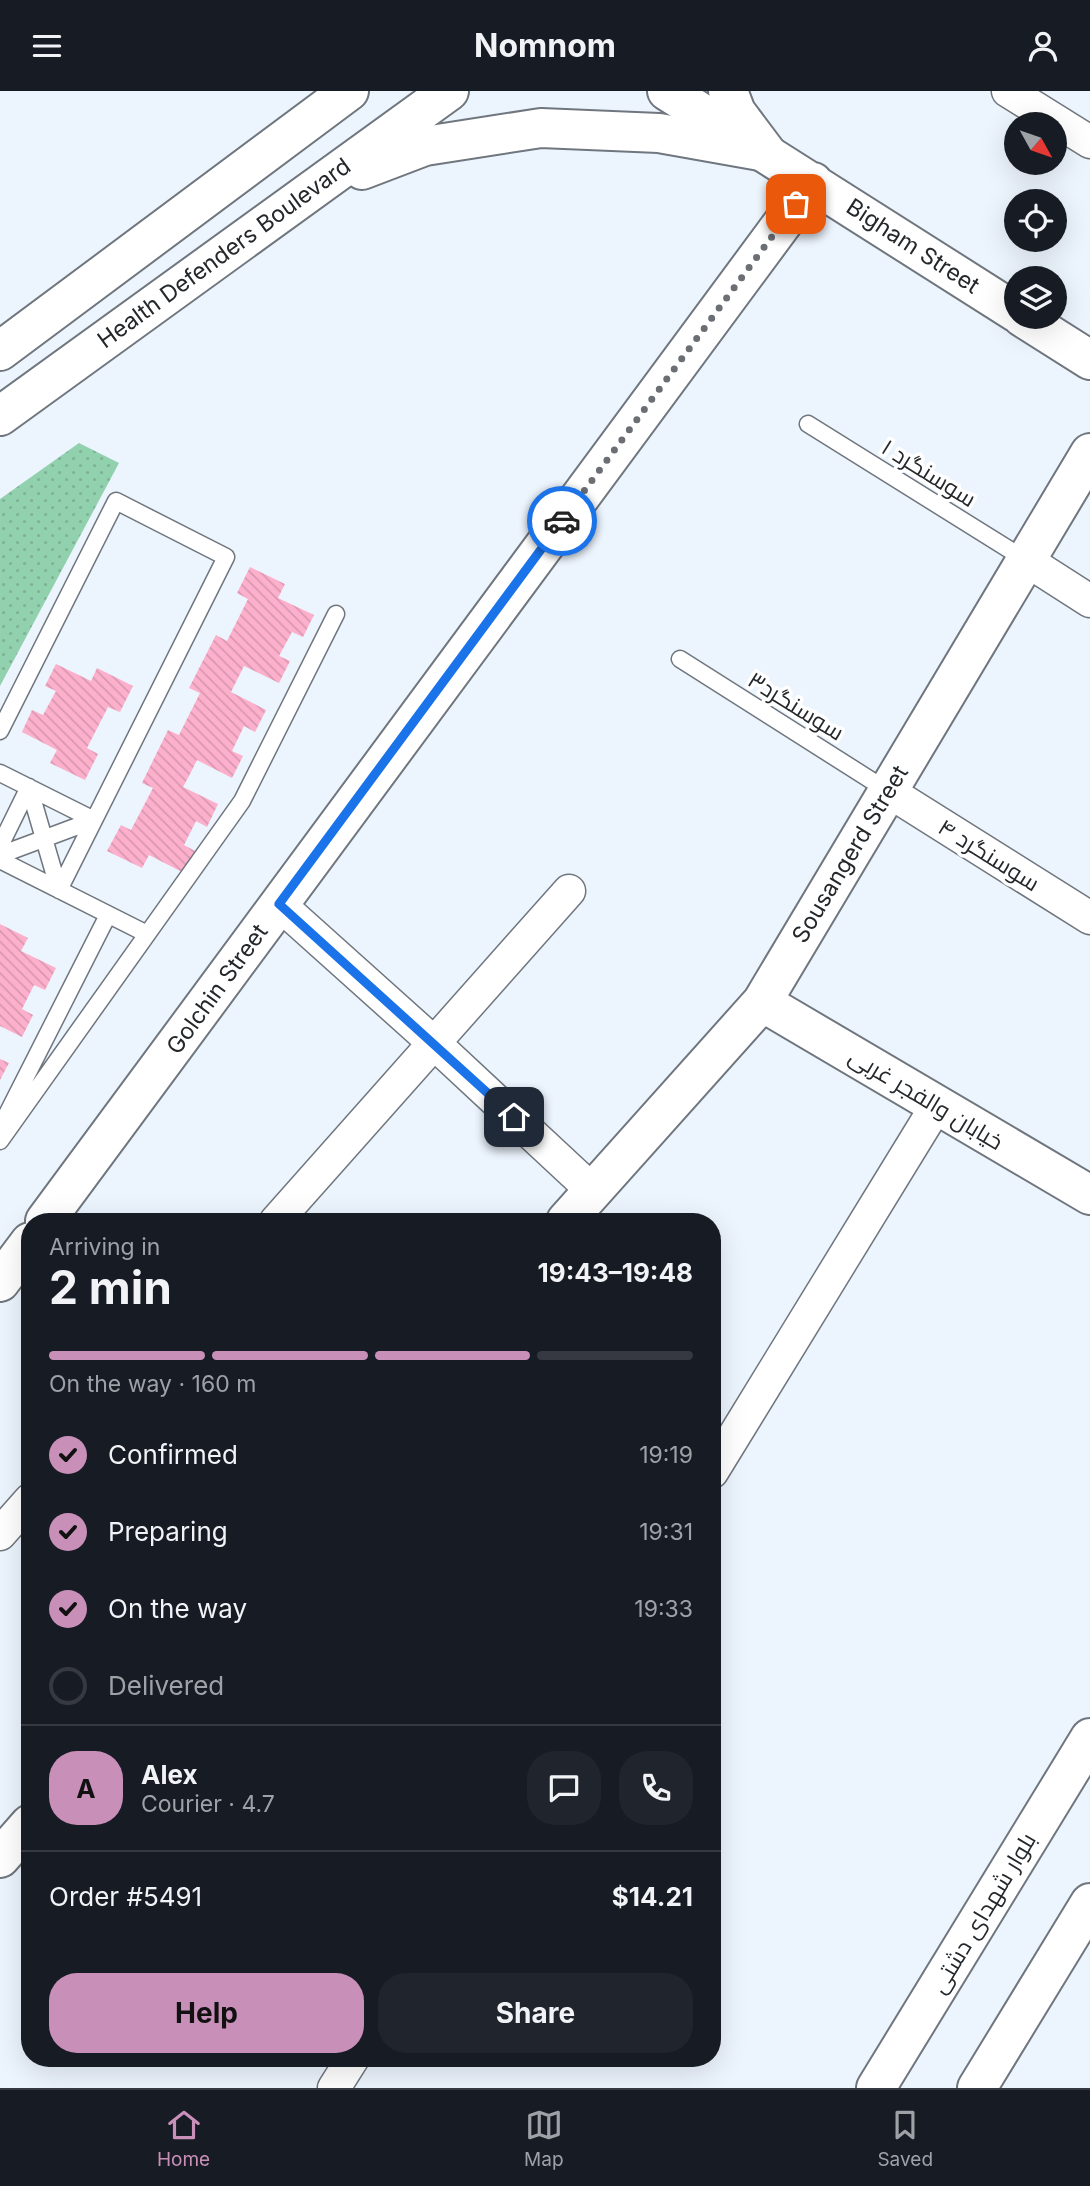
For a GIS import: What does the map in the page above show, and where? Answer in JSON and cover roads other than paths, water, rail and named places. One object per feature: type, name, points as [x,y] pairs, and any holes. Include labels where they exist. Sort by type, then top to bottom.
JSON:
[{"type":"street","points":[[0,351],[349,91]]},
{"type":"street","name":"Health Defenders Boulevard","points":[[0,416],[449,91]]},
{"type":"street","name":"Bigham Street","points":[[667,91],[1004,305]]},
{"type":"street","points":[[728,91],[736,112],[766,152]]},
{"type":"street","points":[[1008,91],[1090,142]]},
{"type":"street","points":[[314,188],[425,146],[541,128],[659,133],[766,152]]},
{"type":"street","name":"Golchin Street","points":[[51,1213],[813,182]]},
{"type":"street","points":[[1041,329],[1090,360]]},
{"type":"street","name":"Sousangerd Street","points":[[573,1213],[762,1002],[1090,453]]},
{"type":"street","points":[[1026,560],[1090,601]]},
{"type":"street","name":"سوسنگرد ۴","points":[[888,791],[1090,918]]},
{"type":"street","points":[[283,1213],[569,891]]},
{"type":"street","points":[[279,904],[593,1191]]},
{"type":"street","name":"خیابان والفجر غربی","points":[[762,1002],[1090,1195]]},
{"type":"street","points":[[721,1457],[937,1105]]},
{"type":"street","points":[[0,1282],[21,1254]]},
{"type":"street","points":[[0,1534],[21,1510]]},
{"type":"street","name":"بلوار شهدای دشتی","points":[[876,2088],[1090,1738]]},
{"type":"street","points":[[0,1858],[21,1834]]},
{"type":"street","points":[[977,2088],[1090,1903]]},
{"type":"street","points":[[334,2088],[347,2067]]},
{"type":"lane","name":"سوسنگرد ۱","points":[[808,424],[1026,560]]},
{"type":"lane","points":[[0,731],[116,501],[226,557],[59,890]]},
{"type":"lane","points":[[0,1141],[242,801],[336,614]]},
{"type":"lane","name":"سوسنگرد۳","points":[[680,659],[888,791]]},
{"type":"lane","points":[[0,773],[94,820]]},
{"type":"lane","points":[[29,787],[59,890]]},
{"type":"lane","points":[[0,846],[29,787]]},
{"type":"lane","points":[[0,858],[94,820]]},
{"type":"lane","points":[[0,858],[147,934]]},
{"type":"lane","points":[[0,1129],[108,915]]}]
